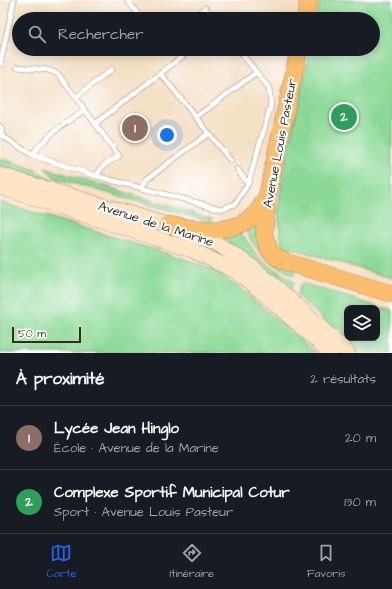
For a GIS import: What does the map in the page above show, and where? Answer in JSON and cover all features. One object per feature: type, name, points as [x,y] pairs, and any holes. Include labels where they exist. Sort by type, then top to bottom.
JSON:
[{"type":"main road","points":[[306,12],[309,0]]},
{"type":"main road","name":"Avenue Louis Pasteur","points":[[297,56],[267,197],[266,242],[269,250],[276,257],[286,262],[392,294]]},
{"type":"main road","name":"Avenue de la Marine","points":[[0,175],[167,225],[216,243],[234,254],[300,308],[348,353]]},
{"type":"main road","name":"Avenue de la Marine","points":[[0,187],[192,250],[213,260],[234,271],[255,286],[331,353]]},
{"type":"main road","points":[[167,225],[212,230],[227,229],[241,225],[256,213],[267,197]]},
{"type":"lane","points":[[0,65],[14,0]]},
{"type":"lane","points":[[127,0],[136,12]]},
{"type":"lane","points":[[200,12],[205,8],[208,12]]},
{"type":"lane","points":[[96,123],[183,56]]},
{"type":"lane","points":[[0,126],[2,130],[1,136],[32,155],[96,176],[221,208],[235,204],[248,184],[270,105],[269,88],[244,56]]},
{"type":"lane","points":[[17,67],[48,70],[58,74],[96,123],[119,156],[104,166],[96,176]]},
{"type":"lane","points":[[76,97],[112,69]]},
{"type":"lane","points":[[196,117],[257,72]]},
{"type":"lane","points":[[161,74],[231,161]]},
{"type":"lane","points":[[32,155],[41,142],[50,134],[85,110]]},
{"type":"lane","points":[[141,188],[147,179],[209,132]]},
{"type":"lane","points":[[237,169],[248,184]]},
{"type":"green space","points":[[320,0],[392,0],[392,278],[282,245],[278,212],[281,184],[308,56],[380,56],[380,12],[317,12]]},
{"type":"green space","points":[[0,158],[36,170],[54,183],[0,167]]},
{"type":"green space","points":[[45,168],[212,219],[211,222],[55,178]]},
{"type":"green space","points":[[0,202],[187,260],[214,271],[237,286],[316,353],[0,353]]},
{"type":"green space","points":[[253,221],[260,224],[260,236],[296,270],[294,276],[271,261],[253,243],[245,227]]},
{"type":"green space","points":[[240,232],[260,259],[294,282],[289,293],[226,240],[226,235]]},
{"type":"green space","points":[[301,283],[372,305],[344,305],[344,339],[297,295]]},
{"type":"green space","points":[[380,307],[392,311],[392,353],[359,353],[346,341],[380,341]]},
{"type":"place","name":"Complexe Sportif Municipal Cotur","points":[[344,117]]},
{"type":"place","name":"Lycée Jean Hinglo","points":[[135,128]]}]
